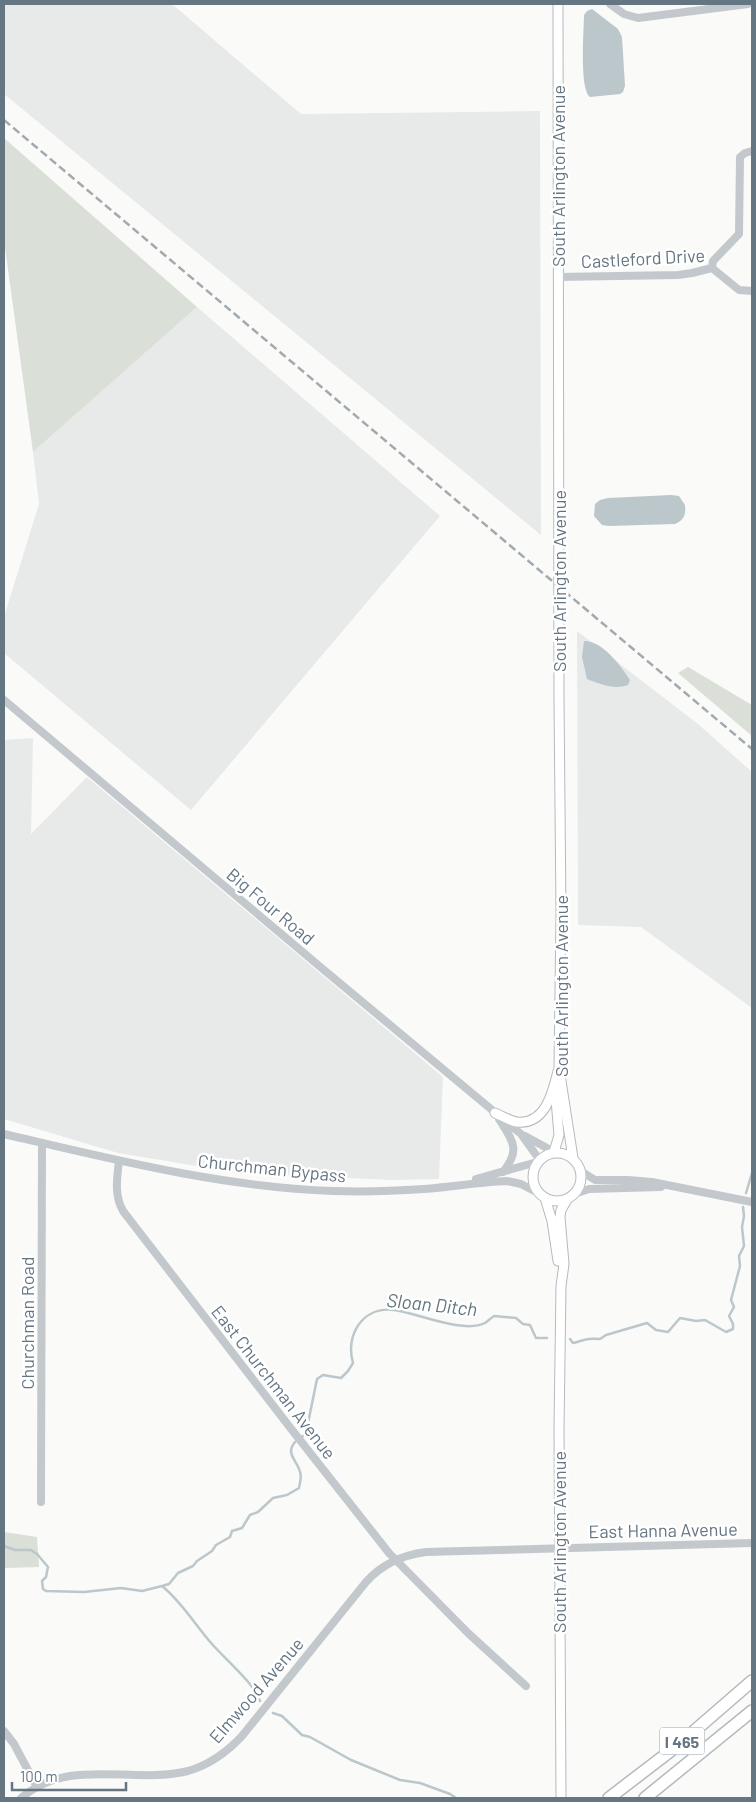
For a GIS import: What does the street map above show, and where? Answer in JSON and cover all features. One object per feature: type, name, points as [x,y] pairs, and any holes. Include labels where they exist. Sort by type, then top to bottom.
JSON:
[{"type":"highway","name":"I 465","points":[[609,1798],[677,1746],[752,1681]]},
{"type":"highway","name":"I 465","points":[[645,1798],[752,1711]]},
{"type":"main road","name":"South Arlington Avenue","points":[[558,4],[561,913],[559,1068],[573,1158]]},
{"type":"main road","points":[[495,1113],[519,1122],[533,1119],[544,1110],[548,1103],[559,1068]]},
{"type":"main road","name":"South Arlington Avenue","points":[[553,1152],[559,1135],[555,1083]]},
{"type":"main road","points":[[553,1152],[564,1153],[573,1158],[581,1172],[580,1183],[571,1196],[556,1201],[542,1196],[533,1182],[534,1168],[538,1161],[553,1152]]},
{"type":"main road","name":"South Arlington Avenue","points":[[542,1196],[552,1221],[561,1286]]},
{"type":"main road","name":"South Arlington Avenue","points":[[561,1798],[559,1548],[561,1286],[564,1264],[560,1217],[561,1210],[571,1196]]},
{"type":"street","points":[[610,4],[624,14],[638,18],[748,4]]},
{"type":"street","points":[[712,268],[713,261],[739,234],[740,157],[752,151]]},
{"type":"street","name":"Castleford Drive","points":[[558,277],[678,274],[712,268],[739,290],[752,291]]},
{"type":"street","name":"Big Four Road","points":[[4,700],[495,1113],[521,1134],[553,1152]]},
{"type":"street","points":[[495,1113],[510,1137],[514,1150],[512,1162],[502,1173]]},
{"type":"street","points":[[4,1134],[119,1161]]},
{"type":"street","name":"Big Four Road","points":[[521,1134],[538,1161]]},
{"type":"street","name":"Churchman Road","points":[[41,1502],[42,1143]]},
{"type":"street","name":"Churchman Bypass","points":[[119,1161],[223,1180],[292,1188],[352,1191],[424,1189],[507,1181],[521,1184],[542,1196]]},
{"type":"street","name":"East Churchman Avenue","points":[[119,1161],[116,1191],[123,1211],[297,1437],[396,1559],[468,1633],[526,1686]]},
{"type":"street","name":"Churchman Bypass","points":[[424,1189],[488,1177],[538,1161]]},
{"type":"street","points":[[581,1172],[595,1180],[641,1181],[752,1202]]},
{"type":"street","points":[[571,1196],[589,1189],[671,1187]]},
{"type":"street","name":"East Hanna Avenue","points":[[396,1559],[426,1552],[752,1543]]},
{"type":"street","name":"Elmwood Avenue","points":[[21,1798],[36,1787],[60,1778],[77,1775],[169,1774],[203,1766],[218,1757],[242,1736],[366,1582],[380,1569],[396,1559]]},
{"type":"street","points":[[4,1731],[14,1744],[36,1787]]},
{"type":"shaded area","points":[[4,4],[172,4],[301,114],[540,111],[541,535],[4,94]]},
{"type":"shaded area","points":[[592,9],[618,29],[622,37],[625,86],[620,94],[590,97],[584,83],[584,15]]},
{"type":"shaded area","points":[[4,138],[197,307],[33,452],[4,240]]},
{"type":"shaded area","points":[[197,307],[440,516],[191,810],[4,653],[4,617],[39,504],[33,452]]},
{"type":"shaded area","points":[[679,496],[685,505],[684,517],[675,524],[609,526],[602,525],[594,516],[595,504],[600,500]]},
{"type":"shaded area","points":[[577,631],[698,724],[752,772],[752,1008],[641,927],[578,925]]},
{"type":"shaded area","points":[[584,641],[598,645],[610,655],[630,680],[628,685],[612,687],[587,679],[582,657]]},
{"type":"shaded area","points":[[688,667],[752,705],[752,736],[678,673]]},
{"type":"shaded area","points":[[33,738],[31,834],[87,777],[443,1077],[439,1179],[391,1180],[239,1173],[118,1153],[4,1119],[4,740]]},
{"type":"shaded area","points":[[4,1532],[37,1537],[39,1567],[4,1568]]},
{"type":"waterway","name":"Sloan Ditch","points":[[746,1193],[752,1173]]},
{"type":"waterway","name":"Sloan Ditch","points":[[570,1339],[573,1343],[588,1339],[600,1339],[606,1335],[647,1323],[656,1330],[668,1332],[680,1318],[696,1321],[705,1320],[726,1332],[733,1329],[729,1316],[734,1307],[731,1300],[740,1266],[739,1256],[744,1246],[742,1227],[743,1207]]},
{"type":"waterway","name":"Sloan Ditch","points":[[303,1436],[306,1433],[317,1379],[323,1375],[341,1378],[348,1371],[353,1363],[351,1353],[354,1333],[358,1325],[373,1313],[383,1310],[394,1310],[453,1325],[465,1326],[476,1326],[485,1323],[494,1316],[516,1318],[523,1324],[530,1325],[536,1338],[547,1338]]},
{"type":"waterway","name":"Sloan Ditch","points":[[162,1586],[169,1584],[178,1573],[193,1566],[212,1551],[216,1545],[230,1537],[232,1531],[242,1528],[250,1515],[258,1512],[273,1498],[287,1495],[299,1488],[301,1474],[291,1454],[292,1446],[295,1442]]},
{"type":"waterway","points":[[4,1546],[15,1550],[31,1550],[37,1554],[48,1567],[46,1577],[42,1581],[43,1589],[46,1591],[84,1592],[121,1588],[142,1591],[162,1586],[182,1606],[212,1644],[246,1679],[260,1701]]},
{"type":"waterway","points":[[273,1713],[282,1716],[302,1735],[310,1737],[351,1760],[400,1780],[420,1783],[456,1798]]},
{"type":"railway","points":[[4,120],[752,749]]}]
